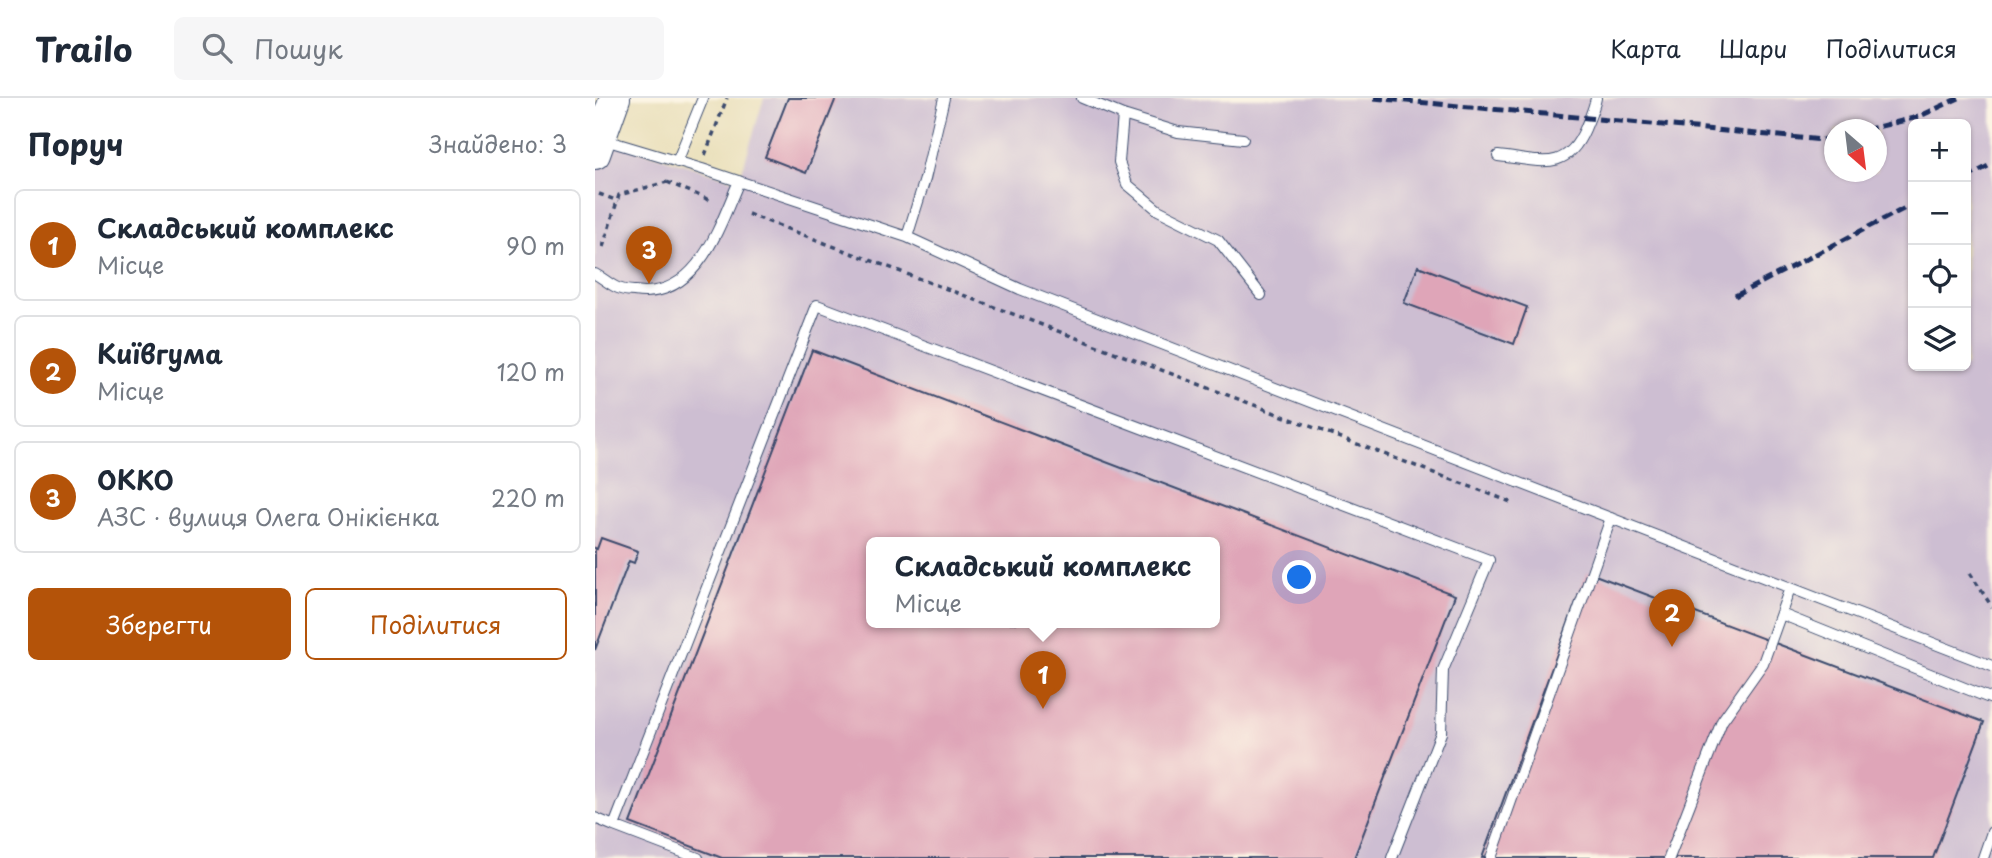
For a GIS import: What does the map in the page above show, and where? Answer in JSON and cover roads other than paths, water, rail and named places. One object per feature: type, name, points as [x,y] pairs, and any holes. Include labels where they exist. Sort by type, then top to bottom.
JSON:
[{"type":"main road","points":[[598,146],[615,98]]},
{"type":"lane","points":[[677,162],[703,98]]},
{"type":"lane","points":[[907,237],[925,179],[944,98]]},
{"type":"lane","points":[[1084,98],[1123,115],[1178,132],[1243,139]]},
{"type":"lane","points":[[1498,156],[1551,162],[1563,158],[1573,152],[1579,143],[1596,98]]},
{"type":"lane","points":[[1123,115],[1119,162],[1127,184],[1158,210],[1219,240],[1261,295]]},
{"type":"lane","points":[[598,146],[677,162],[907,237],[1020,289],[1992,666]]},
{"type":"lane","points":[[595,274],[620,289],[649,293],[667,288],[689,275],[707,252],[739,181]]},
{"type":"lane","points":[[614,826],[817,305],[1489,560],[1443,670],[1441,733],[1392,858]]},
{"type":"lane","points":[[1491,858],[1611,518]]},
{"type":"lane","points":[[1669,858],[1722,721],[1763,663],[1790,588]]},
{"type":"lane","points":[[1781,614],[1992,699]]},
{"type":"lane","points":[[595,818],[698,858]]},
{"type":"lane","points":[[1983,858],[1992,832]]},
{"type":"railway","points":[[1374,98],[1824,140]]},
{"type":"railway","points":[[1887,125],[1918,117],[1959,98]]},
{"type":"railway","points":[[1971,175],[1992,164]]},
{"type":"railway","points":[[1735,296],[1908,207]]},
{"type":"place","name":"ОККО","points":[[649,284]]},
{"type":"place","name":"Київгума","points":[[1672,647]]},
{"type":"place","name":"Складський комплекс","points":[[1043,709]]}]
